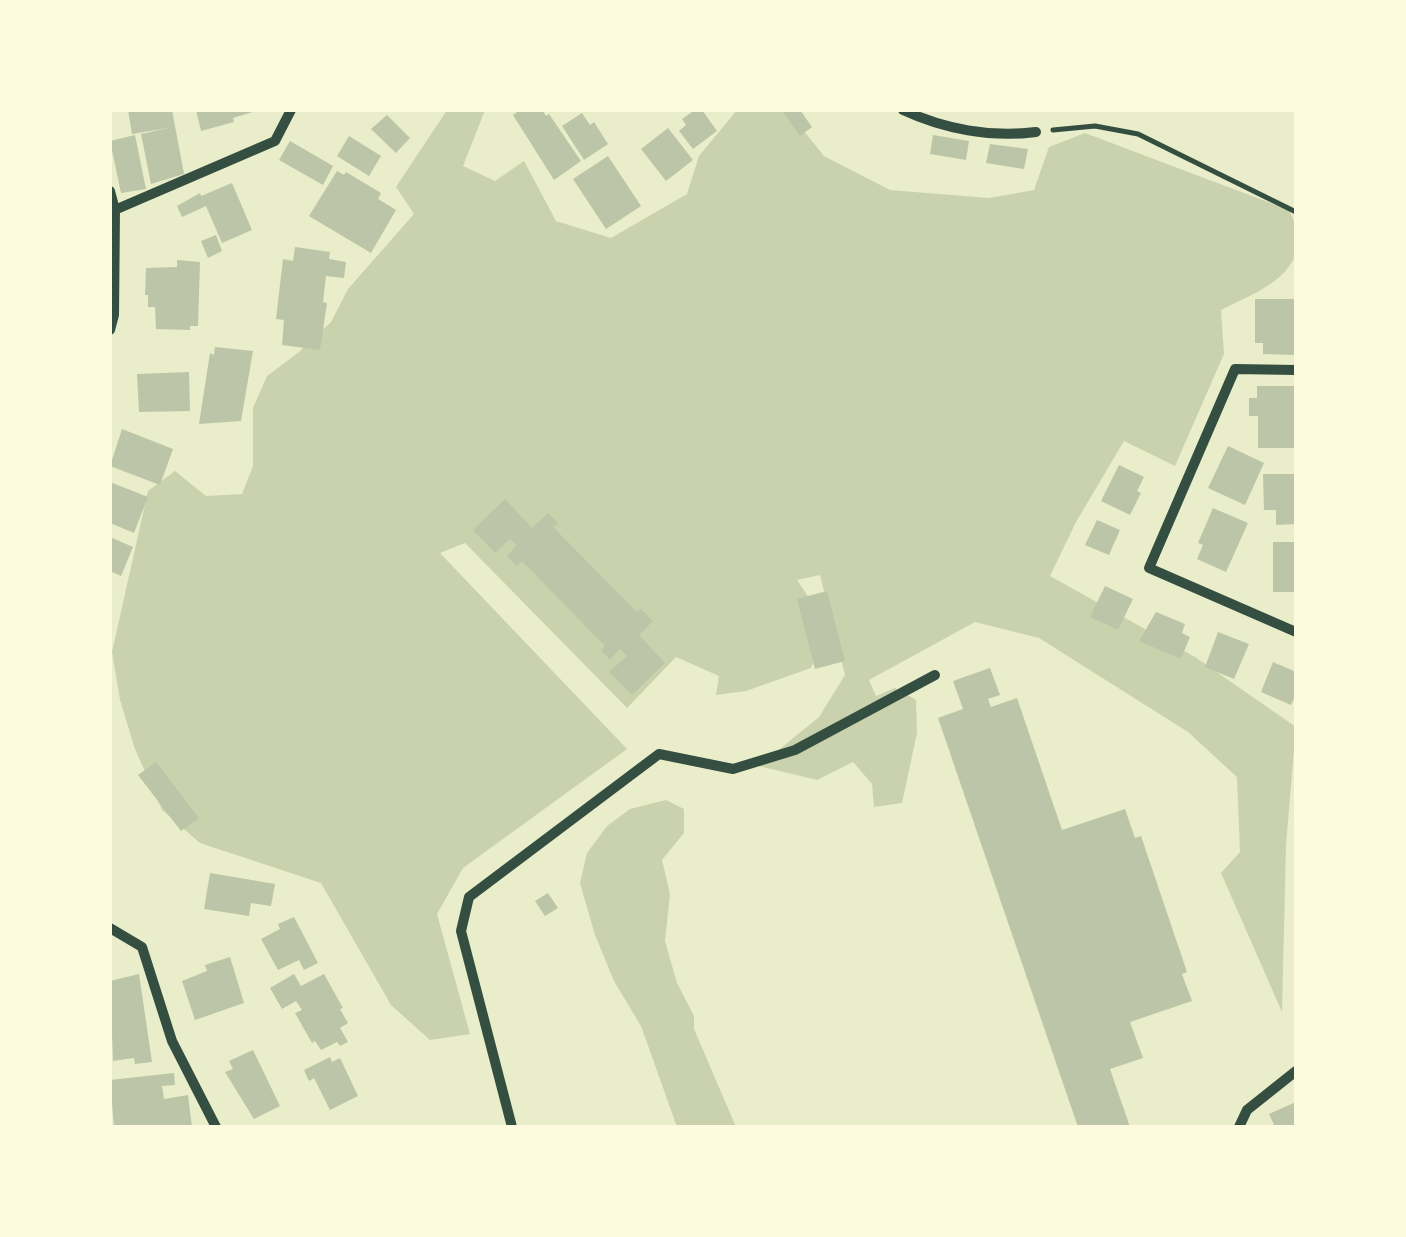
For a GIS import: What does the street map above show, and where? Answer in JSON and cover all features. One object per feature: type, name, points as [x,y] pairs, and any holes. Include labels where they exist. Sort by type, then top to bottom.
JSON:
[{"type":"street","points":[[112,211],[275,141],[292,110]]},
{"type":"street","points":[[903,110],[934,124],[1008,136],[1036,132]]},
{"type":"street","points":[[110,191],[114,315],[110,330]]},
{"type":"street","points":[[1296,370],[1235,369],[1149,568],[1296,632]]},
{"type":"street","points":[[512,1127],[461,932],[469,896],[659,754],[733,769],[795,750],[935,674]]},
{"type":"street","points":[[110,928],[142,946],[172,1041],[216,1127]]},
{"type":"street","points":[[1239,1127],[1247,1110],[1296,1072]]},
{"type":"path","points":[[1036,132],[1095,126],[1138,134],[1296,212]]},
{"type":"green space","points":[[447,110],[485,110],[463,166],[495,181],[524,161],[556,221],[611,238],[687,194],[699,156],[737,110],[787,110],[824,156],[890,190],[989,198],[1034,190],[1049,147],[1085,133],[1289,210],[1296,230],[1297,248],[1292,262],[1269,285],[1221,310],[1224,354],[1175,466],[1124,441],[1076,522],[1050,576],[1195,657],[1296,727],[1286,845],[1282,1012],[1221,873],[1240,852],[1237,777],[1188,732],[1039,638],[975,622],[869,680],[876,696],[895,688],[916,700],[917,733],[902,803],[874,807],[872,784],[853,762],[817,780],[759,766],[819,717],[845,675],[820,575],[797,580],[830,629],[811,668],[746,691],[716,695],[719,676],[676,657],[627,708],[465,543],[440,553],[627,749],[463,868],[437,914],[470,1034],[430,1040],[391,1005],[321,883],[200,843],[162,810],[135,749],[120,700],[112,652],[148,491],[175,471],[206,496],[242,494],[253,466],[253,408],[267,376],[331,322],[348,289],[414,214],[396,187]]},
{"type":"green space","points":[[666,800],[684,809],[684,833],[662,860],[670,894],[665,941],[677,983],[694,1016],[694,1029],[736,1127],[677,1127],[641,1026],[614,981],[595,935],[580,883],[587,853],[607,826],[630,809]]},
{"type":"building","points":[[128,110],[172,110],[184,174],[151,184],[141,134],[168,128],[132,134]]},
{"type":"building","points":[[196,110],[256,110],[256,111],[201,131]]},
{"type":"building","points":[[520,110],[542,110],[546,116],[549,114],[581,161],[554,180],[513,115]]},
{"type":"building","points":[[702,110],[717,131],[693,149],[679,131],[686,125],[682,119]]},
{"type":"building","points":[[782,110],[800,110],[812,127],[800,136]]},
{"type":"building","points":[[582,113],[590,125],[594,122],[608,144],[584,160],[562,126]]},
{"type":"building","points":[[387,115],[410,138],[396,153],[371,129]]},
{"type":"building","points":[[668,128],[693,160],[666,181],[641,149]]},
{"type":"building","points":[[135,135],[146,189],[121,193],[110,141]]},
{"type":"building","points":[[933,135],[969,141],[966,160],[930,154]]},
{"type":"building","points":[[349,136],[381,156],[369,176],[337,156]]},
{"type":"building","points":[[290,141],[333,166],[323,185],[279,160]]},
{"type":"building","points":[[990,144],[1028,149],[1024,169],[986,163]]},
{"type":"building","points":[[608,156],[641,206],[606,229],[573,179]]},
{"type":"building","points":[[337,171],[344,175],[346,172],[381,193],[378,199],[396,210],[371,253],[309,216]]},
{"type":"building","points":[[232,183],[252,230],[222,243],[206,206],[182,217],[177,206],[200,193],[201,196]]},
{"type":"building","points":[[216,235],[222,251],[208,258],[201,241]]},
{"type":"building","points":[[295,247],[330,252],[329,259],[346,262],[344,278],[326,276],[323,302],[327,303],[320,350],[282,345],[284,320],[276,319],[283,259],[293,261]]},
{"type":"building","points":[[177,260],[200,262],[198,326],[190,326],[190,330],[156,329],[155,307],[148,307],[145,295],[146,268],[177,267]]},
{"type":"building","points":[[1255,299],[1294,299],[1294,355],[1263,354],[1263,343],[1255,343]]},
{"type":"building","points":[[215,347],[253,351],[241,421],[199,424],[210,353],[214,355]]},
{"type":"building","points":[[189,372],[190,411],[139,412],[137,374]]},
{"type":"building","points":[[1257,386],[1296,386],[1296,448],[1258,448],[1258,416],[1249,416],[1249,398],[1257,398]]},
{"type":"building","points":[[122,429],[173,449],[160,485],[110,466]]},
{"type":"building","points":[[1228,446],[1264,463],[1245,505],[1208,488]]},
{"type":"building","points":[[1119,465],[1144,477],[1130,515],[1101,501]]},
{"type":"building","points":[[1263,474],[1296,474],[1296,524],[1276,525],[1276,510],[1264,510]]},
{"type":"building","points":[[110,482],[148,497],[134,533],[110,523]]},
{"type":"building","points":[[505,499],[532,528],[548,513],[558,523],[553,527],[637,612],[641,609],[653,621],[639,635],[665,663],[632,695],[609,672],[627,656],[620,649],[610,660],[601,650],[605,646],[522,561],[517,566],[507,556],[517,545],[510,539],[495,553],[473,530]]},
{"type":"building","points":[[1213,508],[1248,523],[1226,572],[1197,559],[1203,545],[1198,543]]},
{"type":"building","points":[[1097,520],[1120,530],[1109,555],[1085,545]]},
{"type":"building","points":[[110,537],[133,547],[121,576],[110,571]]},
{"type":"building","points":[[1273,542],[1296,542],[1296,592],[1273,592]]},
{"type":"building","points":[[1105,586],[1133,599],[1118,630],[1090,617]]},
{"type":"building","points":[[827,591],[845,661],[815,669],[797,599]]},
{"type":"building","points":[[1156,612],[1185,624],[1182,633],[1190,637],[1181,659],[1139,641]]},
{"type":"building","points":[[1218,632],[1249,644],[1234,679],[1205,667]]},
{"type":"building","points":[[1273,662],[1296,672],[1296,694],[1291,705],[1261,692]]},
{"type":"building","points":[[990,668],[1000,695],[988,699],[991,707],[1017,698],[1062,830],[1125,809],[1135,838],[1141,836],[1187,972],[1182,974],[1192,1001],[1130,1022],[1143,1058],[1110,1069],[1130,1127],[1078,1127],[938,718],[963,709],[953,681]]},
{"type":"building","points":[[156,762],[199,818],[181,831],[138,775]]},
{"type":"building","points":[[210,873],[275,884],[271,906],[251,903],[249,916],[204,909]]},
{"type":"building","points":[[548,893],[558,908],[545,916],[535,901]]},
{"type":"building","points":[[294,917],[318,963],[304,970],[299,960],[278,970],[261,939],[280,929],[278,924]]},
{"type":"building","points":[[230,957],[244,1003],[195,1020],[182,981],[207,971],[205,965]]},
{"type":"building","points":[[139,974],[152,1062],[135,1064],[134,1058],[113,1061],[110,981]]},
{"type":"building","points":[[294,974],[301,986],[324,974],[343,1008],[340,1009],[348,1023],[340,1028],[348,1042],[340,1046],[337,1042],[321,1050],[315,1041],[312,1043],[295,1013],[302,1010],[296,1001],[282,1009],[270,988]]},
{"type":"building","points":[[253,1050],[280,1106],[254,1119],[225,1072],[233,1069],[229,1061]]},
{"type":"building","points":[[330,1057],[332,1062],[340,1058],[358,1096],[330,1110],[314,1078],[309,1081],[304,1070]]},
{"type":"building","points":[[174,1073],[175,1085],[162,1086],[164,1099],[188,1095],[192,1127],[114,1127],[110,1080]]},
{"type":"building","points":[[1296,1102],[1296,1127],[1275,1127],[1269,1114]]}]
